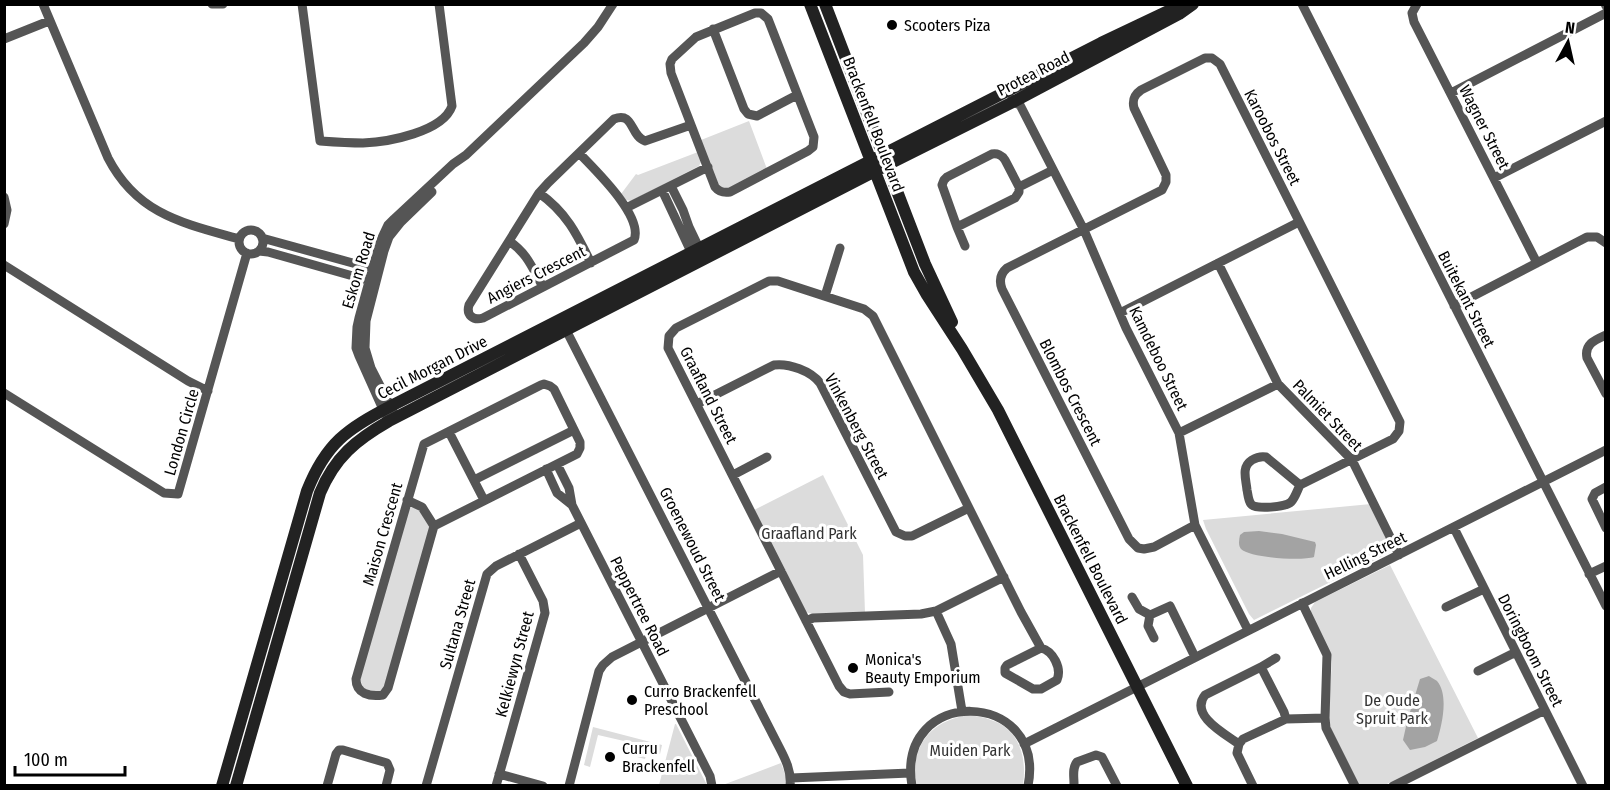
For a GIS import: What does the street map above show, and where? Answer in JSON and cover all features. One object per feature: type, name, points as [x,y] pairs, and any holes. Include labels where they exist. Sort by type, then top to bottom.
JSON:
[{"type":"street","points":[[43,4],[108,158],[121,181],[160,213],[187,225],[239,239]]},
{"type":"street","points":[[212,4],[223,4]]},
{"type":"street","points":[[302,4],[320,141],[365,143],[422,131],[447,116],[452,106],[439,4]]},
{"type":"street","name":"Eskom Road","points":[[390,413],[356,348],[357,327],[389,237],[394,229],[456,169],[466,155],[592,35],[613,4]]},
{"type":"street","name":"Brackenfell Boulevard","points":[[810,4],[914,272],[998,410],[1187,786]]},
{"type":"street","name":"Brackenfell Boulevard","points":[[825,4],[925,264],[962,349]]},
{"type":"street","name":"Protea Road","points":[[1016,96],[1101,43],[1183,4]]},
{"type":"street","name":"Protea Road","points":[[872,167],[1158,25],[1193,4]]},
{"type":"street","name":"Buitekant Street","points":[[1302,4],[1605,606]]},
{"type":"street","name":"Wagner Street","points":[[1417,4],[1412,13],[1413,18],[1537,263]]},
{"type":"street","points":[[755,13],[764,14],[798,95],[814,137],[811,149],[727,192],[722,192],[717,189],[708,167],[670,70],[670,64],[672,59],[696,37],[755,13]]},
{"type":"street","points":[[1450,93],[1605,13]]},
{"type":"street","points":[[4,39],[50,21]]},
{"type":"street","points":[[713,29],[748,114],[757,116],[798,95]]},
{"type":"street","name":"Karoobos Street","points":[[1083,230],[1160,191],[1166,182],[1166,175],[1134,108],[1137,93],[1200,60],[1209,58],[1216,60],[1400,422],[1400,428],[1395,437],[1300,485]]},
{"type":"street","name":"Kamdeboo Street","points":[[1016,96],[1083,230],[1120,313],[1179,434],[1195,525],[1248,630]]},
{"type":"street","name":"Angiers Crescent","points":[[579,153],[617,194],[626,208],[635,229],[636,234],[633,240],[480,319],[474,319],[469,314],[469,305],[539,193],[579,153],[614,119],[619,117],[630,121],[639,138],[645,141],[692,125]]},
{"type":"street","points":[[1494,178],[1605,120]]},
{"type":"street","points":[[957,227],[1015,198],[1019,187],[1004,158],[992,154],[944,180],[942,187],[957,227],[965,246]]},
{"type":"street","points":[[626,208],[708,167]]},
{"type":"street","name":"Cecil Morgan Drive","points":[[222,786],[311,479],[325,455],[342,435],[359,424],[390,413],[872,167]]},
{"type":"street","points":[[1019,187],[1053,170]]},
{"type":"street","points":[[671,186],[682,220],[698,256]]},
{"type":"street","points":[[662,190],[682,220]]},
{"type":"street","points":[[539,193],[572,226],[591,262]]},
{"type":"street","points":[[4,196],[7,210],[4,224]]},
{"type":"street","points":[[1120,313],[1299,222]]},
{"type":"street","points":[[258,251],[262,246],[259,233],[254,230],[243,232],[239,239],[241,249],[247,253],[268,252],[373,282]]},
{"type":"street","name":"Blombos Crescent","points":[[1083,230],[1007,268],[1002,274],[1001,285],[1129,539],[1138,548],[1149,548],[1195,525]]},
{"type":"street","points":[[1454,306],[1587,237],[1597,237],[1605,243]]},
{"type":"street","points":[[262,238],[376,269]]},
{"type":"street","points":[[509,242],[529,260],[543,287]]},
{"type":"street","points":[[825,296],[840,248]]},
{"type":"street","name":"London Circle","points":[[4,393],[154,488],[168,494],[178,494],[247,253]]},
{"type":"street","name":"Palmiet Street","points":[[1218,263],[1278,384],[1352,460],[1399,555]]},
{"type":"street","points":[[4,265],[188,381],[208,391]]},
{"type":"street","name":"Graafland Street","points":[[889,692],[853,694],[841,689],[668,348],[668,339],[673,330],[769,280],[864,309],[873,316],[1041,648]]},
{"type":"street","name":"Groenewoud Street","points":[[564,325],[776,741],[789,768],[791,782]]},
{"type":"street","points":[[1605,335],[1590,344],[1586,352],[1605,394]]},
{"type":"street","name":"Vinkenberg Street","points":[[697,404],[774,365],[784,365],[808,372],[820,383],[896,532],[912,536],[969,508]]},
{"type":"street","name":"Maison Crescent","points":[[544,384],[554,389],[574,430],[580,442],[577,454],[434,525],[387,688],[383,695],[375,696],[361,692],[356,686],[356,678],[424,444],[544,384]]},
{"type":"street","points":[[1179,434],[1278,384]]},
{"type":"street","name":"Cecil Morgan Drive","points":[[236,786],[320,493],[330,472],[344,453],[390,413]]},
{"type":"street","points":[[474,480],[574,430]]},
{"type":"street","points":[[449,432],[484,500]]},
{"type":"street","name":"Helling Street","points":[[1024,744],[1605,450]]},
{"type":"street","points":[[733,476],[767,457]]},
{"type":"street","points":[[1258,457],[1266,457],[1300,485],[1293,501],[1289,504],[1255,507],[1249,501],[1245,467],[1258,457]]},
{"type":"street","points":[[557,464],[568,488],[572,505]]},
{"type":"street","points":[[546,469],[557,493],[572,505]]},
{"type":"street","points":[[1605,487],[1595,493],[1592,499],[1605,528]]},
{"type":"street","points":[[407,500],[422,507],[434,525]]},
{"type":"street","name":"Peppertree Road","points":[[572,505],[710,776],[712,786]]},
{"type":"street","name":"Sultana Street","points":[[426,786],[486,577],[492,568],[581,523]]},
{"type":"street","name":"Doringboom Street","points":[[1454,528],[1583,786]]},
{"type":"street","name":"Kelkiewyn Street","points":[[496,786],[545,613],[543,601],[519,554]]},
{"type":"street","points":[[1589,574],[1605,566]]},
{"type":"street","points":[[569,786],[599,671],[603,664],[612,657],[781,571]]},
{"type":"street","points":[[806,621],[813,618],[921,614],[936,611],[1004,577]]},
{"type":"street","points":[[1446,607],[1484,589]]},
{"type":"street","points":[[1132,597],[1139,609],[1150,615]]},
{"type":"street","points":[[1302,603],[1327,655],[1324,718],[1329,735],[1355,786]]},
{"type":"street","points":[[1150,615],[1170,606],[1195,657]]},
{"type":"street","points":[[936,611],[951,644],[962,711]]},
{"type":"street","points":[[1150,615],[1148,626],[1154,638]]},
{"type":"street","name":"Graafland Street","points":[[1041,648],[1047,649],[1051,654],[1059,672],[1058,680],[1041,689],[1033,689],[1006,675],[1004,670],[1006,665],[1041,648]]},
{"type":"street","points":[[1478,670],[1516,652]]},
{"type":"street","points":[[1239,744],[1208,723],[1201,702],[1208,694],[1276,658]]},
{"type":"street","points":[[1261,667],[1286,719]]},
{"type":"street","points":[[1393,786],[1545,710]]},
{"type":"street","points":[[912,786],[910,773],[912,754],[928,727],[938,719],[950,714],[977,711],[992,714],[1005,721],[1016,731],[1024,744],[1030,765],[1028,786]]},
{"type":"street","points":[[1253,786],[1237,753],[1243,739],[1286,719],[1324,718]]},
{"type":"street","points":[[327,786],[336,754],[341,750],[387,763],[390,770],[386,786]]},
{"type":"street","points":[[1074,784],[1075,764],[1096,754],[1102,757],[1117,786]]},
{"type":"street","points":[[791,782],[910,773]]},
{"type":"street","points":[[499,774],[543,786]]},
{"type":"green space","points":[[749,121],[767,169],[727,189],[719,187],[701,140]]},
{"type":"green space","points":[[698,152],[701,162],[699,166],[631,201],[626,200],[621,194],[636,174]]},
{"type":"green space","name":"Graafland Park","points":[[823,475],[863,555],[865,613],[812,614],[805,612],[754,510]]},
{"type":"green space","points":[[1371,504],[1392,547],[1389,553],[1254,620],[1203,520]]},
{"type":"green space","points":[[412,507],[420,510],[430,527],[384,688],[380,692],[364,689],[360,679],[409,509]]},
{"type":"green space","name":"De Oude Spruit Park","points":[[1390,565],[1478,738],[1385,785],[1359,785],[1331,729],[1328,716],[1331,655],[1311,613],[1311,608],[1315,602]]},
{"type":"green space","name":"Muiden Park","points":[[968,715],[985,718],[1009,730],[1022,755],[1023,785],[917,786],[916,759],[925,738],[943,723]]},
{"type":"green space","points":[[676,724],[707,785],[659,785]]},
{"type":"green space","points":[[593,727],[662,745],[660,754],[647,751],[645,759],[621,753],[624,741],[598,735],[590,767],[584,765]]},
{"type":"green space","points":[[781,763],[786,785],[720,786]]},
{"type":"shaded area","points":[[1259,531],[1315,542],[1314,557],[1276,558],[1255,555],[1241,549],[1240,535],[1244,532]]},
{"type":"shaded area","points":[[1429,676],[1437,681],[1443,694],[1439,734],[1437,741],[1425,747],[1410,750],[1403,740],[1407,722],[1420,679]]},
{"type":"place","name":"Scooters Piza","points":[[892,25]]},
{"type":"place","name":"Monica's Beauty Emporium","points":[[853,668]]},
{"type":"place","name":"Curro Brackenfell Preschool","points":[[632,700]]},
{"type":"place","name":"Curru Brackenfell","points":[[610,757]]}]
